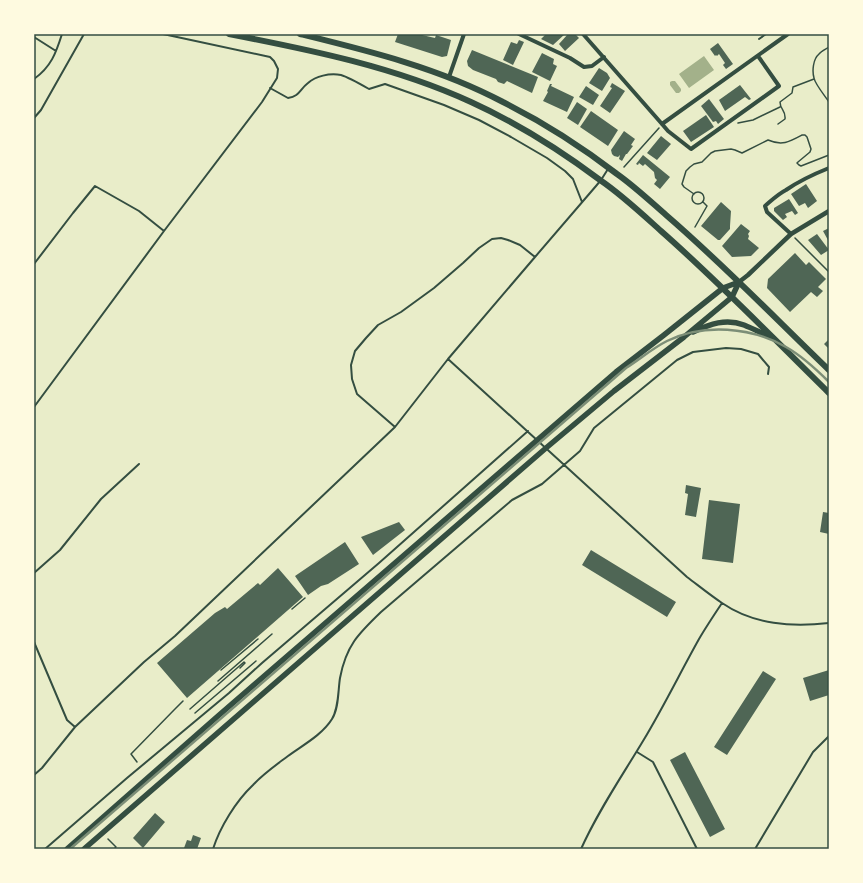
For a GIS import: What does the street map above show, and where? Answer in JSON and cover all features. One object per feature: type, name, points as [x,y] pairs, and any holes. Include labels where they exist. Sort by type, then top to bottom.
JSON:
[{"type":"highway","points":[[229,34],[288,46],[376,67],[442,90],[489,111],[525,130],[560,151],[601,180],[631,204],[732,297],[829,393]]},
{"type":"highway","points":[[300,34],[379,54],[449,77],[527,114],[564,136],[636,189],[681,228],[829,370]]},
{"type":"main road","points":[[67,849],[236,700],[616,372],[722,288],[739,282]]},
{"type":"main road","points":[[84,849],[546,448],[614,391],[684,337],[732,297],[739,282]]},
{"type":"main road","points":[[684,337],[710,324],[728,321],[746,326],[773,338]]},
{"type":"street","points":[[449,77],[464,34]]},
{"type":"street","points":[[519,34],[570,58],[584,67],[592,66],[604,58]]},
{"type":"street","points":[[584,34],[662,124],[691,149],[779,86],[758,56]]},
{"type":"street","points":[[662,124],[788,34]]},
{"type":"street","points":[[791,234],[767,212],[765,206],[784,190],[813,174],[829,168]]},
{"type":"street","points":[[739,282],[791,234],[829,211]]},
{"type":"lane","points":[[34,79],[47,67],[54,56],[62,34]]},
{"type":"lane","points":[[34,118],[41,110],[84,34]]},
{"type":"lane","points":[[34,407],[164,231],[262,102],[277,78],[278,69],[270,57],[163,34]]},
{"type":"lane","points":[[759,39],[766,34]]},
{"type":"lane","points":[[34,37],[56,51]]},
{"type":"lane","points":[[270,88],[288,98],[295,96],[308,83],[318,76],[331,74],[342,75],[369,89],[385,84],[444,105],[492,127],[547,158],[573,179],[582,202]]},
{"type":"lane","points":[[34,775],[42,768],[74,727],[144,662],[175,636],[395,427],[448,359],[601,180],[609,168]]},
{"type":"lane","points":[[34,264],[95,186],[139,211],[164,231]]},
{"type":"lane","points":[[395,427],[357,394],[352,379],[351,365],[356,351],[366,338],[378,325],[401,312],[434,288],[479,248],[492,239],[501,238],[520,245],[535,257]]},
{"type":"lane","points":[[213,849],[215,841],[234,808],[252,785],[274,766],[324,730],[333,718],[337,704],[344,660],[351,645],[362,630],[512,500],[542,484],[580,451],[594,428],[677,360],[693,352],[726,348],[741,349],[758,354],[768,367],[768,374]]},
{"type":"lane","points":[[448,359],[688,577],[722,603],[731,609],[766,622],[789,625],[829,623]]},
{"type":"lane","points":[[45,849],[126,778],[229,693],[528,431]]},
{"type":"lane","points":[[34,573],[60,550],[101,499],[139,464]]},
{"type":"lane","points":[[581,849],[589,831],[637,752],[700,638],[722,603]]},
{"type":"lane","points":[[34,642],[67,720],[74,727]]},
{"type":"lane","points":[[755,849],[813,752],[829,736]]},
{"type":"lane","points":[[637,752],[653,762],[697,849]]},
{"type":"path","points":[[829,47],[816,57],[814,65],[814,79],[829,102]]},
{"type":"path","points":[[780,107],[780,102],[792,93],[793,87],[814,79]]},
{"type":"path","points":[[730,122],[734,124],[753,120],[780,107]]},
{"type":"path","points":[[778,124],[785,119],[786,115],[784,110],[780,107]]},
{"type":"path","points":[[624,167],[662,124]]},
{"type":"path","points":[[694,194],[682,184],[686,171],[694,164],[702,162],[714,151],[731,150],[742,153],[768,140],[783,144],[805,135],[811,149],[810,152],[797,163],[799,165],[801,166],[829,155]]},
{"type":"path","points":[[694,194],[700,192],[704,198],[703,202],[707,206],[695,227]]},
{"type":"path","points":[[694,194],[692,199],[695,204],[703,202]]},
{"type":"path","points":[[791,234],[829,272]]},
{"type":"path","points":[[292,609],[305,598]]},
{"type":"path","points":[[218,681],[272,634]]},
{"type":"path","points":[[221,670],[258,639]]},
{"type":"path","points":[[195,714],[259,658]]},
{"type":"path","points":[[190,709],[244,662],[245,663],[240,668]]},
{"type":"path","points":[[139,764],[131,754],[183,701]]},
{"type":"shaded area","points":[[704,56],[714,70],[689,88],[679,74]]},
{"type":"shaded area","points":[[675,81],[681,89],[679,93],[676,93],[670,85],[670,82]]},
{"type":"building","points":[[398,34],[418,34],[435,38],[436,35],[451,40],[447,56],[442,57],[395,42]]},
{"type":"building","points":[[546,34],[565,34],[553,45],[541,39]]},
{"type":"building","points":[[568,34],[575,34],[579,38],[565,51],[559,44]]},
{"type":"building","points":[[519,40],[524,42],[513,65],[503,60],[511,42],[517,44]]},
{"type":"building","points":[[718,43],[733,64],[726,69],[723,65],[725,63],[719,54],[715,56],[710,49]]},
{"type":"building","points":[[472,50],[538,77],[532,93],[507,81],[504,84],[498,82],[496,79],[473,70],[468,66],[467,61]]},
{"type":"building","points":[[542,53],[554,59],[553,64],[557,66],[550,81],[532,72]]},
{"type":"building","points":[[599,68],[607,73],[610,78],[602,91],[589,83]]},
{"type":"building","points":[[612,83],[625,91],[610,113],[600,106],[612,88],[610,87]]},
{"type":"building","points":[[550,84],[552,84],[551,86],[574,97],[567,112],[543,101]]},
{"type":"building","points":[[740,85],[751,99],[749,100],[745,97],[725,111],[719,100]]},
{"type":"building","points":[[586,86],[599,95],[593,105],[579,97]]},
{"type":"building","points":[[709,99],[724,119],[718,124],[716,121],[713,122],[701,106]]},
{"type":"building","points":[[577,102],[587,109],[578,125],[567,118]]},
{"type":"building","points":[[591,111],[618,130],[608,146],[580,127]]},
{"type":"building","points":[[706,115],[714,127],[691,142],[683,131]]},
{"type":"building","points":[[624,131],[635,139],[631,145],[633,146],[622,161],[619,159],[620,155],[618,157],[614,156],[611,150]]},
{"type":"building","points":[[661,136],[671,144],[657,160],[647,153]]},
{"type":"building","points":[[643,155],[670,177],[660,189],[654,184],[657,180],[654,172],[645,164],[643,166],[639,163],[638,165],[636,164]]},
{"type":"building","points":[[806,184],[817,201],[808,208],[805,203],[799,206],[791,194]]},
{"type":"building","points":[[789,199],[798,213],[795,215],[792,211],[785,214],[787,217],[783,220],[774,211],[774,208]]},
{"type":"building","points":[[721,202],[731,211],[730,229],[720,240],[718,240],[701,226]]},
{"type":"building","points":[[741,224],[750,231],[748,234],[748,239],[759,248],[751,256],[732,257],[722,246]]},
{"type":"building","points":[[829,228],[829,242],[823,231]]},
{"type":"building","points":[[817,234],[829,250],[821,255],[808,240]]},
{"type":"building","points":[[795,253],[806,265],[809,262],[826,279],[818,287],[823,291],[817,297],[811,292],[790,312],[767,288],[768,279]]},
{"type":"building","points":[[829,339],[829,349],[824,344]]},
{"type":"building","points":[[686,485],[701,488],[696,517],[685,515],[688,494],[685,493]]},
{"type":"building","points":[[709,500],[740,504],[733,563],[702,559]]},
{"type":"building","points":[[823,512],[829,513],[829,534],[820,532]]},
{"type":"building","points":[[399,522],[405,530],[373,555],[361,537]]},
{"type":"building","points":[[345,542],[359,564],[308,595],[295,576]]},
{"type":"building","points":[[591,550],[676,602],[667,617],[582,565]]},
{"type":"building","points":[[278,568],[303,597],[187,698],[157,663],[215,613],[225,607],[227,609],[258,583],[260,585]]},
{"type":"building","points":[[829,670],[829,695],[810,701],[803,678]]},
{"type":"building","points":[[763,671],[776,679],[727,755],[714,747]]},
{"type":"building","points":[[685,752],[725,829],[710,837],[670,760]]},
{"type":"building","points":[[155,813],[165,822],[143,848],[133,838]]},
{"type":"building","points":[[193,835],[201,838],[197,849],[184,848],[187,840],[191,841]]},
{"type":"railway","points":[[70,849],[626,368],[657,347],[681,335],[712,330],[727,330],[758,335],[772,340],[798,354],[829,382]]}]
